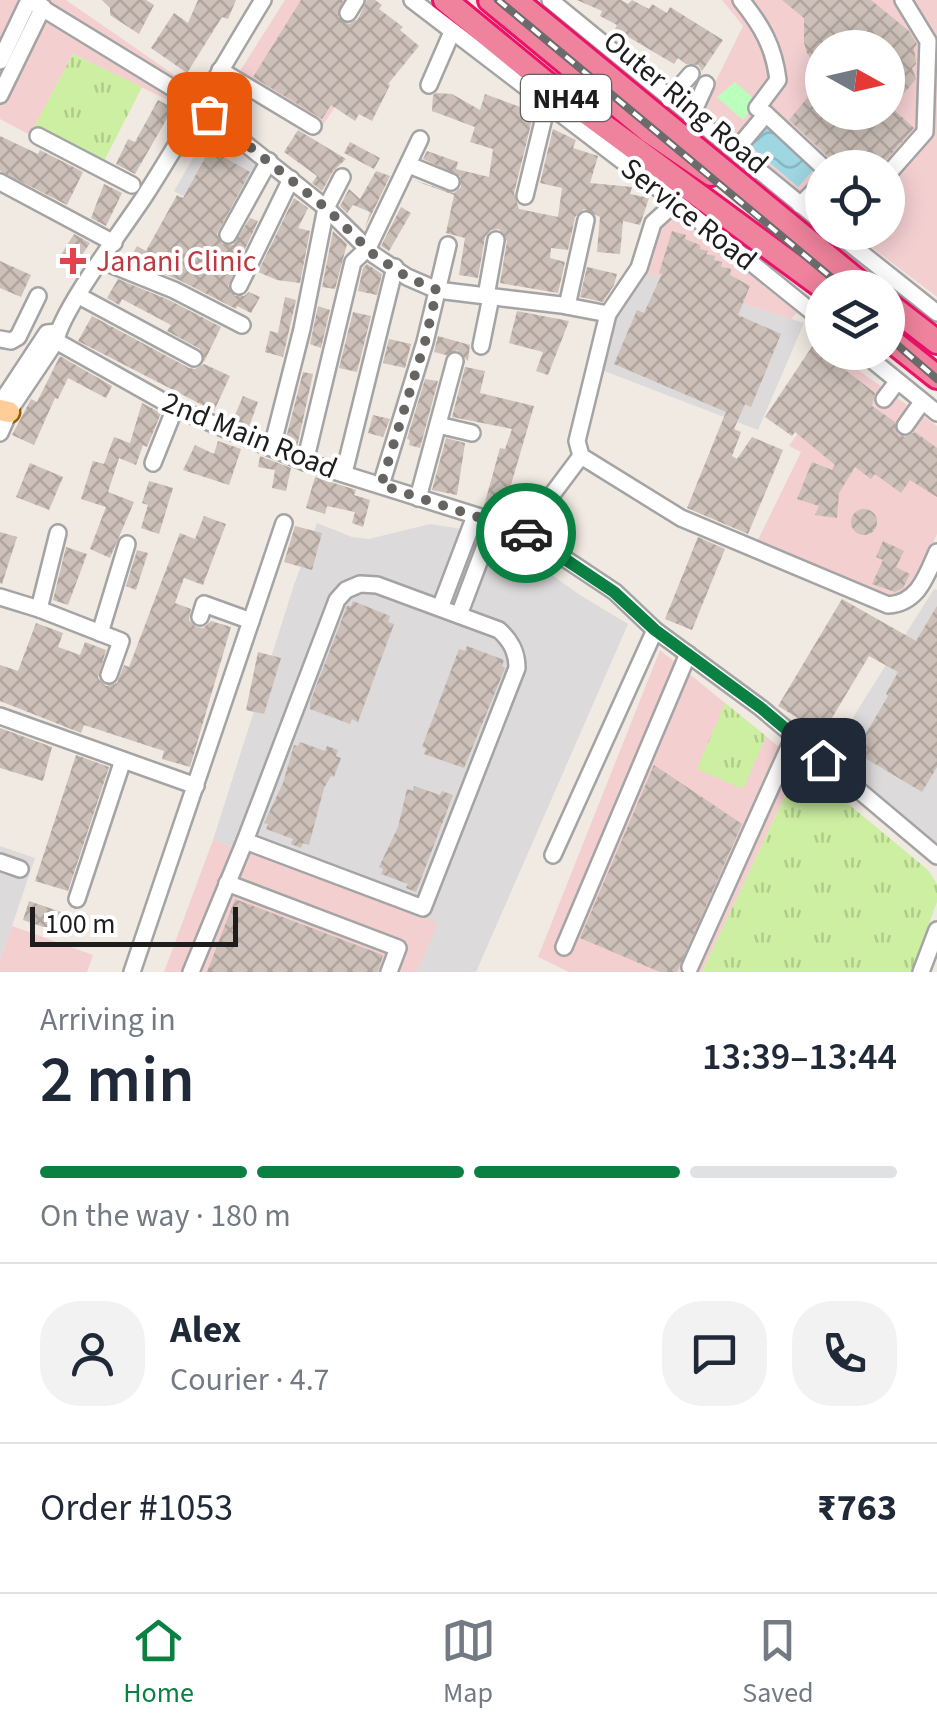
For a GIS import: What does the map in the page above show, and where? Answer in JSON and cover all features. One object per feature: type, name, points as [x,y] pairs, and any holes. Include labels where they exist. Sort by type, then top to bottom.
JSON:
[{"type":"highway","name":"Outer Ring Road","points":[[446,0],[725,228],[782,254],[805,273]]},
{"type":"highway","points":[[490,0],[676,152],[705,171],[736,184],[742,156]]},
{"type":"highway","name":"Outer Ring Road","points":[[516,0],[844,270]]},
{"type":"highway","points":[[905,317],[937,342]]},
{"type":"highway","points":[[905,352],[937,377]]},
{"type":"street","points":[[2,417],[57,336],[264,0]]},
{"type":"street","name":"Service Road","points":[[412,0],[676,202],[725,228],[805,304]]},
{"type":"street","points":[[550,0],[805,209]]},
{"type":"street","points":[[741,0],[765,30],[778,80],[757,108],[805,150]]},
{"type":"street","points":[[903,0],[928,41],[925,132],[905,155]]},
{"type":"street","points":[[0,61],[34,2]]},
{"type":"street","points":[[0,95],[34,2]]},
{"type":"street","points":[[34,2],[198,106],[407,277],[437,290],[608,314]]},
{"type":"street","points":[[429,85],[452,32]]},
{"type":"street","points":[[220,70],[313,126]]},
{"type":"street","points":[[670,99],[691,74]]},
{"type":"street","points":[[692,117],[706,84]]},
{"type":"street","points":[[525,196],[548,105]]},
{"type":"street","points":[[742,156],[766,114]]},
{"type":"street","points":[[38,136],[132,185]]},
{"type":"street","points":[[306,462],[353,262],[368,248],[420,138]]},
{"type":"street","points":[[228,236],[269,161]]},
{"type":"street","points":[[409,165],[451,182]]},
{"type":"street","points":[[272,447],[302,329],[326,208],[342,177]]},
{"type":"street","points":[[239,286],[291,179]]},
{"type":"street","points":[[0,182],[114,243]]},
{"type":"street","points":[[800,205],[805,200]]},
{"type":"street","points":[[548,500],[580,456],[578,441],[608,314],[639,268],[654,223],[676,202]]},
{"type":"street","points":[[567,306],[586,220]]},
{"type":"street","points":[[481,346],[496,240]]},
{"type":"street","points":[[381,485],[425,342],[448,245]]},
{"type":"street","points":[[857,250],[937,313]]},
{"type":"street","points":[[102,261],[174,290],[242,325]]},
{"type":"street","points":[[344,473],[395,267]]},
{"type":"street","points":[[0,339],[18,338],[38,296]]},
{"type":"street","points":[[79,296],[194,358]]},
{"type":"street","name":"2nd Main Road","points":[[57,336],[174,408],[306,462],[522,530],[614,592],[655,630],[794,736],[937,856]]},
{"type":"street","points":[[418,498],[455,361]]},
{"type":"street","points":[[883,370],[937,413]]},
{"type":"street","points":[[884,399],[897,382]]},
{"type":"street","points":[[905,426],[922,402]]},
{"type":"street","points":[[154,463],[174,408]]},
{"type":"street","points":[[438,425],[472,432]]},
{"type":"street","points":[[580,456],[681,518],[888,605],[908,600],[921,586],[937,552]]},
{"type":"street","points":[[440,608],[475,516]]},
{"type":"street","points":[[459,615],[494,522]]},
{"type":"street","points":[[132,972],[284,523]]},
{"type":"street","points":[[38,608],[58,533]]},
{"type":"street","points":[[100,632],[127,544]]},
{"type":"street","points":[[191,972],[337,600],[352,587],[368,584],[504,635],[515,652],[517,668],[423,908],[245,840]]},
{"type":"street","points":[[0,598],[38,608],[121,641],[109,675]]},
{"type":"street","points":[[200,617],[204,604],[250,621]]},
{"type":"street","points":[[553,855],[655,630]]},
{"type":"street","points":[[564,947],[688,654]]},
{"type":"street","points":[[0,716],[196,786]]},
{"type":"street","points":[[690,966],[794,736]]},
{"type":"street","points":[[77,899],[123,760]]},
{"type":"street","points":[[0,862],[20,869]]},
{"type":"street","points":[[227,883],[398,948],[389,972]]},
{"type":"street","points":[[921,972],[937,930]]},
{"type":"shaded area","points":[[0,0],[66,0],[186,83],[174,103],[73,54],[30,135],[0,119]]},
{"type":"shaded area","points":[[285,0],[348,0],[333,27],[370,54],[319,131],[233,82]]},
{"type":"shaded area","points":[[722,0],[937,0],[937,297],[875,250],[905,250],[905,150],[805,150],[805,195],[701,111],[743,26]]},
{"type":"shaded area","points":[[208,132],[262,168],[232,223],[174,191]]},
{"type":"shaded area","points":[[675,213],[797,313],[791,319],[644,272],[660,225]]},
{"type":"shaded area","points":[[644,272],[804,323],[758,430],[599,369],[609,317]]},
{"type":"shaded area","points":[[843,370],[858,370],[937,426],[937,534],[913,588],[893,600],[756,544],[801,452],[789,446]]},
{"type":"shaded area","points":[[317,523],[352,537],[369,539],[430,524],[462,529],[511,546],[628,624],[476,972],[417,972],[437,923],[213,840]]},
{"type":"shaded area","points":[[934,589],[937,590],[937,845],[828,757]]},
{"type":"shaded area","points":[[660,650],[800,764],[702,972],[569,972],[538,957]]},
{"type":"shaded area","points":[[213,840],[438,923],[417,972],[164,972]]},
{"type":"shaded area","points":[[0,846],[35,858],[0,961]]},
{"type":"shaded area","points":[[12,926],[93,955],[87,972],[0,972]]},
{"type":"green space","points":[[73,54],[142,87],[103,163],[33,129]]},
{"type":"green space","points":[[735,82],[756,101],[743,120],[717,97]]},
{"type":"green space","points":[[725,703],[766,736],[743,789],[697,769]]},
{"type":"green space","points":[[800,764],[928,870],[937,884],[937,902],[911,972],[702,972]]},
{"type":"water","points":[[764,125],[805,161],[805,179],[798,187],[748,144]]},
{"type":"building","points":[[102,0],[146,0],[154,5],[139,34],[110,15],[110,8]]},
{"type":"building","points":[[198,0],[236,0],[228,19],[222,17],[187,73],[151,48],[174,13],[188,23]]},
{"type":"building","points":[[301,0],[343,0],[338,17],[349,24],[358,19],[367,0],[375,0],[382,5],[379,9],[403,27],[400,30],[419,46],[388,84],[372,121],[359,114],[355,121],[331,105],[322,119],[253,77]]},
{"type":"building","points":[[577,0],[621,0],[628,4],[632,0],[649,9],[652,4],[667,13],[670,7],[723,40],[702,71],[698,65],[686,64],[678,58],[674,64],[615,29],[617,25],[600,16],[602,11]]},
{"type":"building","points":[[782,0],[871,0],[909,31],[917,44],[916,64],[912,68],[916,79],[905,92],[905,30],[805,30],[805,46],[804,18]]},
{"type":"building","points":[[436,93],[452,94],[480,110],[485,94],[534,112],[514,193],[519,209],[558,217],[562,188],[540,183],[553,129],[576,140],[573,148],[598,156],[590,183],[632,187],[630,194],[649,198],[640,225],[623,221],[620,254],[597,252],[600,217],[584,209],[575,217],[568,250],[551,248],[550,258],[565,262],[558,293],[500,283],[507,241],[499,229],[491,230],[485,237],[478,278],[459,275],[465,238],[446,233],[454,195],[413,180],[454,193],[461,187],[460,176],[423,159],[427,151],[458,162],[456,169],[489,177],[493,149],[470,142],[475,127],[432,111]]},
{"type":"building","points":[[158,100],[173,108],[135,174],[116,164],[128,139],[135,142]]},
{"type":"building","points":[[805,101],[805,130],[905,130],[905,120],[914,128],[895,150],[821,150],[789,120]]},
{"type":"building","points":[[298,130],[346,159],[333,171],[322,191],[312,183],[317,176],[284,152]]},
{"type":"building","points":[[0,136],[38,154],[40,150],[83,172],[67,205],[0,171]]},
{"type":"building","points":[[350,142],[380,158],[374,169],[344,153]]},
{"type":"building","points":[[210,149],[250,172],[217,234],[222,244],[233,245],[250,218],[258,221],[228,286],[235,296],[249,292],[260,297],[251,313],[129,260],[137,246],[146,251],[177,195],[183,198]]},
{"type":"building","points":[[376,171],[390,176],[365,228],[370,212],[353,205],[347,213],[340,206],[349,189],[360,199]]},
{"type":"building","points":[[104,184],[122,193],[106,226],[91,218]]},
{"type":"building","points":[[294,198],[308,208],[298,228],[310,231],[300,283],[258,272]]},
{"type":"building","points":[[401,207],[411,213],[389,251],[381,246]]},
{"type":"building","points":[[333,231],[347,244],[335,289],[322,287]]},
{"type":"building","points":[[672,231],[686,235],[685,239],[722,262],[721,267],[731,269],[730,275],[750,286],[738,315],[781,334],[751,407],[745,404],[734,429],[741,432],[732,456],[737,459],[752,437],[783,450],[748,534],[687,508],[726,412],[614,364],[637,310],[644,313],[662,274],[659,273]]},
{"type":"building","points":[[74,234],[90,243],[76,272],[57,261]]},
{"type":"building","points":[[0,261],[31,275],[21,297],[0,288]]},
{"type":"building","points":[[367,264],[382,274],[377,295],[358,291]]},
{"type":"building","points":[[587,267],[617,274],[603,302],[580,297]]},
{"type":"building","points":[[118,279],[221,327],[204,362],[200,349],[167,331],[171,325],[122,299],[119,305],[107,298]]},
{"type":"building","points":[[285,297],[296,300],[283,357],[265,352],[270,331],[278,333]]},
{"type":"building","points":[[318,306],[330,310],[321,348],[310,344]]},
{"type":"building","points":[[517,311],[569,321],[548,375],[536,371],[543,352],[509,343]]},
{"type":"building","points":[[353,312],[371,316],[357,372],[339,368]]},
{"type":"building","points":[[92,316],[189,368],[204,364],[230,376],[214,411],[78,341]]},
{"type":"building","points":[[438,336],[470,345],[468,361],[457,350],[446,355],[434,352]]},
{"type":"building","points":[[389,339],[411,344],[405,368],[383,363]]},
{"type":"building","points":[[60,356],[112,386],[106,398],[68,378],[34,445],[12,435],[31,399],[37,402]]},
{"type":"building","points":[[805,357],[805,370],[845,370],[875,393],[872,406],[895,422],[898,435],[905,437],[915,432],[937,448],[937,497],[910,480],[901,493],[875,474],[871,479],[855,467],[839,493],[837,518],[815,515],[819,506],[797,499],[812,462],[832,470],[835,465],[795,432],[792,436],[765,417]]},
{"type":"building","points":[[465,367],[485,371],[480,393],[534,406],[503,512],[484,506],[500,448],[505,449],[512,429],[452,417]]},
{"type":"building","points":[[303,372],[313,374],[297,447],[285,442]]},
{"type":"building","points":[[425,379],[438,381],[420,448],[409,445],[407,439]]},
{"type":"building","points":[[243,396],[258,402],[249,427],[233,420]]},
{"type":"building","points":[[142,403],[161,413],[136,465],[119,458],[108,492],[134,502],[110,558],[90,549],[106,507],[81,499],[93,461],[104,464],[114,437],[130,443]]},
{"type":"building","points":[[373,415],[390,419],[383,437],[368,433]]},
{"type":"building","points":[[446,438],[465,443],[457,495],[432,490]]},
{"type":"building","points":[[218,441],[241,449],[229,485],[183,470],[195,445],[214,454]]},
{"type":"building","points":[[260,456],[291,468],[286,491],[272,488],[275,470],[258,467]]},
{"type":"building","points":[[30,463],[63,477],[49,510],[16,497]]},
{"type":"building","points":[[315,477],[356,490],[354,495],[370,500],[363,527],[352,523],[355,512],[327,506],[325,514],[306,508]]},
{"type":"building","points":[[149,481],[173,488],[159,534],[141,528],[148,505],[142,503]]},
{"type":"building","points":[[864,509],[873,513],[877,522],[873,531],[864,535],[855,531],[851,522],[855,513]]},
{"type":"building","points":[[204,516],[226,524],[203,585],[184,578],[175,603],[191,609],[189,620],[196,627],[203,628],[211,621],[231,627],[190,767],[162,759],[164,751],[84,725],[81,733],[0,701],[0,665],[18,671],[36,623],[63,633],[58,647],[80,655],[85,642],[106,650],[98,678],[106,686],[117,683],[124,665],[129,667],[180,533],[195,539]]},
{"type":"building","points":[[295,526],[322,533],[312,570],[284,562]]},
{"type":"building","points":[[0,532],[17,537],[2,584],[0,583]]},
{"type":"building","points":[[698,537],[725,549],[692,630],[665,619]]},
{"type":"building","points":[[883,541],[904,551],[896,567],[910,574],[903,588],[895,592],[872,584],[883,560],[876,557]]},
{"type":"building","points":[[66,547],[87,554],[68,605],[53,600]]},
{"type":"building","points":[[137,550],[148,553],[136,590],[126,586]]},
{"type":"building","points":[[842,599],[916,641],[937,606],[937,767],[922,792],[855,752],[898,672],[869,656],[823,733],[778,706]]},
{"type":"building","points":[[353,601],[390,616],[388,622],[394,624],[358,722],[352,719],[350,724],[310,709],[310,702],[347,606]]},
{"type":"building","points":[[467,646],[504,660],[505,668],[464,768],[424,754],[426,748],[422,747],[459,649],[465,651]]},
{"type":"building","points":[[258,652],[281,658],[264,714],[246,710]]},
{"type":"building","points":[[0,728],[52,747],[43,781],[0,768]]},
{"type":"building","points":[[300,742],[325,751],[327,746],[338,750],[336,756],[341,758],[334,777],[324,788],[309,845],[303,843],[301,848],[291,844],[293,839],[266,829],[268,824],[264,823],[283,783],[294,745]]},
{"type":"building","points":[[76,755],[109,767],[68,891],[35,881]]},
{"type":"building","points":[[654,765],[742,824],[677,972],[660,972],[580,938]]},
{"type":"building","points":[[414,786],[453,795],[416,892],[406,888],[408,884],[381,874],[383,869],[379,867],[398,827],[407,789],[413,791]]},
{"type":"building","points":[[235,899],[383,955],[378,972],[207,972]]},
{"type":"building","points":[[29,901],[64,913],[58,932],[23,920]]},
{"type":"railway","points":[[498,0],[822,270]]},
{"type":"railway","points":[[905,352],[937,379]]},
{"type":"way so far","points":[[209,114],[326,208],[374,255],[407,277],[437,290],[381,485],[526,533]]},
{"type":"place","name":"Janani Clinic","points":[[73,261]]},
{"type":"route","points":[[526,533],[614,592],[655,630],[761,708],[823,760]]}]
